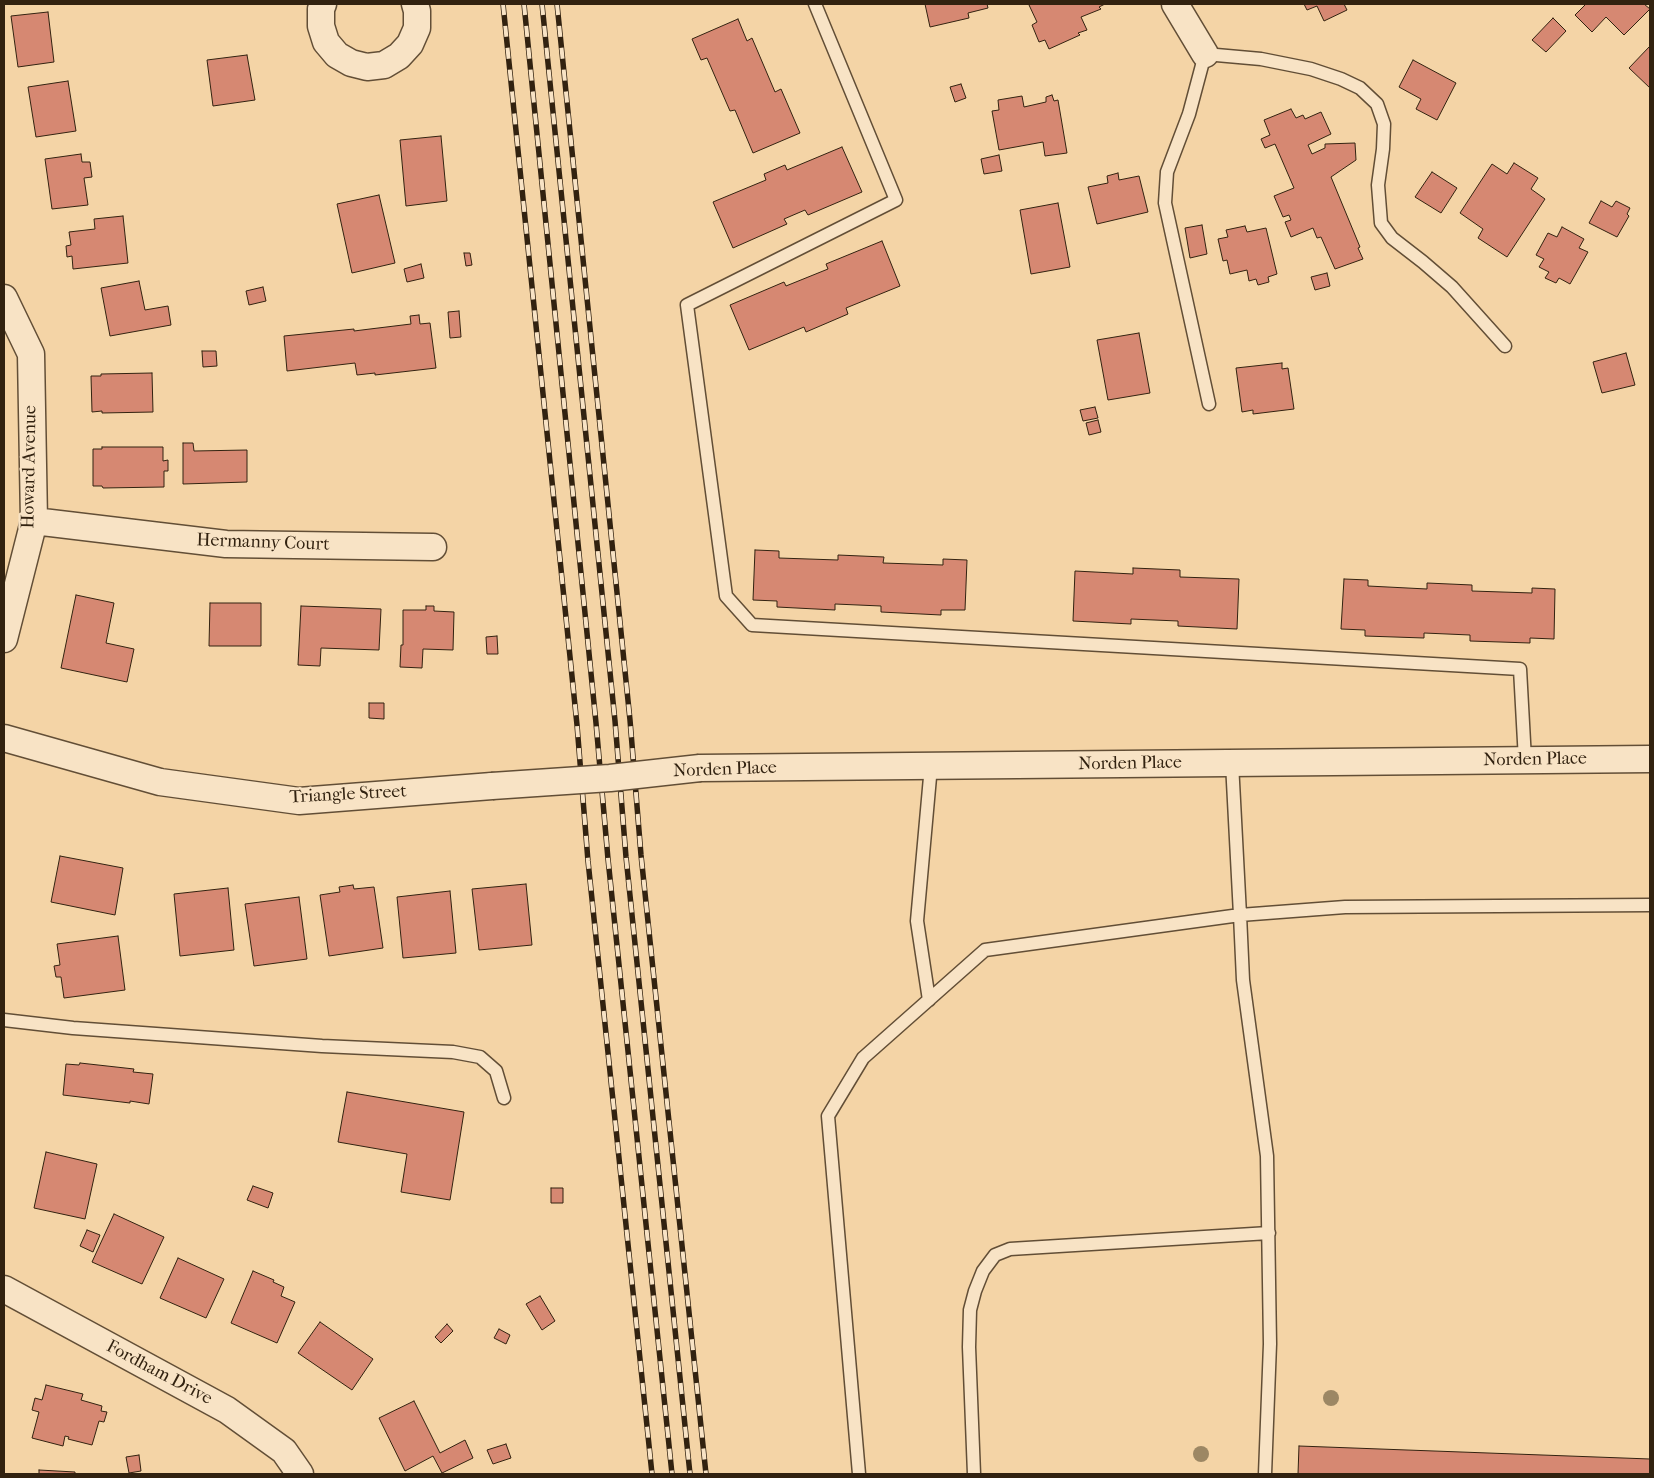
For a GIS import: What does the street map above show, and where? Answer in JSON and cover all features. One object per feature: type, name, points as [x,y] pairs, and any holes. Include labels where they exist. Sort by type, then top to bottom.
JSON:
[{"type":"street","points":[[323,4],[321,9],[321,26],[326,42],[337,55],[351,64],[367,67],[384,64],[399,56],[410,44],[417,28],[415,4]]},
{"type":"street","points":[[1175,4],[1205,54]]},
{"type":"street","name":"Howard Avenue","points":[[4,298],[31,354],[34,521],[4,639]]},
{"type":"street","name":"Hermanny Court","points":[[34,521],[226,544],[433,547]]},
{"type":"street","name":"Triangle Street","points":[[4,738],[160,782],[299,800],[610,778]]},
{"type":"street","name":"Norden Place","points":[[610,778],[700,768],[1650,759]]},
{"type":"street","name":"Fordham Drive","points":[[4,1289],[227,1410],[284,1451],[300,1474]]},
{"type":"lane","points":[[815,4],[896,200],[687,305],[726,596],[752,625],[1520,669],[1526,760]]},
{"type":"lane","points":[[1209,404],[1165,203],[1167,172],[1189,114],[1205,54],[1261,59],[1311,70],[1341,79],[1360,88],[1378,104],[1384,124],[1378,185],[1381,223],[1392,238],[1424,262],[1452,287],[1505,346]]},
{"type":"lane","points":[[1232,763],[1243,980],[1267,1156],[1270,1344],[1265,1474]]},
{"type":"lane","points":[[929,1000],[917,921],[931,766]]},
{"type":"lane","points":[[859,1474],[828,1116],[863,1058],[985,950],[1240,915],[1345,908],[1650,905]]},
{"type":"lane","points":[[4,1020],[72,1028],[322,1046],[454,1052],[480,1057],[496,1071],[504,1098]]},
{"type":"lane","points":[[974,1474],[969,1347],[970,1310],[975,1290],[983,1271],[995,1255],[1010,1249],[1269,1233]]},
{"type":"building","points":[[925,4],[987,4],[988,8],[968,13],[969,18],[930,27]]},
{"type":"building","points":[[1105,4],[1099,7],[1101,9],[1081,17],[1087,30],[1049,49],[1045,40],[1039,42],[1032,25],[1037,22],[1029,5]]},
{"type":"building","points":[[1304,4],[1344,4],[1347,10],[1324,21],[1317,6],[1307,10]]},
{"type":"building","points":[[1586,4],[1644,4],[1650,9],[1624,35],[1606,17],[1592,32],[1575,15]]},
{"type":"building","points":[[48,12],[54,62],[18,67],[11,16]]},
{"type":"building","points":[[1553,18],[1566,31],[1546,52],[1532,40]]},
{"type":"building","points":[[738,19],[747,41],[752,38],[775,92],[781,89],[800,133],[753,153],[735,110],[730,111],[707,58],[701,60],[692,39]]},
{"type":"building","points":[[1650,46],[1650,88],[1629,68]]},
{"type":"building","points":[[247,55],[255,100],[213,106],[207,60]]},
{"type":"building","points":[[1413,60],[1456,83],[1437,120],[1416,109],[1421,99],[1399,87]]},
{"type":"building","points":[[68,81],[76,131],[36,137],[28,87]]},
{"type":"building","points":[[961,84],[966,98],[955,102],[950,87]]},
{"type":"building","points":[[1052,95],[1054,101],[1058,100],[1067,153],[1045,156],[1043,142],[999,150],[992,111],[999,110],[998,100],[1022,96],[1024,107],[1046,102],[1046,97]]},
{"type":"building","points":[[1291,109],[1296,118],[1303,115],[1305,119],[1321,112],[1331,134],[1308,145],[1312,154],[1325,148],[1325,144],[1355,143],[1356,160],[1331,177],[1360,247],[1358,248],[1363,259],[1335,269],[1321,237],[1317,238],[1313,228],[1291,237],[1285,222],[1291,220],[1289,215],[1283,217],[1274,196],[1294,188],[1275,144],[1265,148],[1261,139],[1270,135],[1264,120]]},
{"type":"building","points":[[441,136],[447,201],[406,206],[400,140]]},
{"type":"building","points":[[842,147],[862,192],[808,215],[805,210],[784,219],[787,224],[733,248],[713,202],[766,180],[764,174],[785,165],[787,170]]},
{"type":"building","points":[[81,154],[82,162],[90,162],[92,177],[84,178],[88,205],[52,209],[45,159]]},
{"type":"building","points":[[999,155],[1002,171],[984,174],[981,159]]},
{"type":"building","points":[[1514,163],[1538,178],[1531,189],[1545,199],[1507,257],[1478,238],[1483,229],[1460,213],[1492,164],[1507,174]]},
{"type":"building","points":[[1432,172],[1457,188],[1441,213],[1415,197]]},
{"type":"building","points":[[1118,173],[1119,180],[1139,176],[1148,212],[1097,224],[1088,187],[1108,183],[1107,176]]},
{"type":"building","points":[[379,195],[395,263],[352,273],[337,204]]},
{"type":"building","points":[[1601,201],[1612,207],[1616,201],[1630,208],[1627,214],[1629,216],[1617,237],[1589,223]]},
{"type":"building","points":[[1058,203],[1070,267],[1031,274],[1020,210]]},
{"type":"building","points":[[123,216],[128,263],[73,269],[72,256],[67,257],[66,246],[71,245],[69,232],[95,229],[94,219]]},
{"type":"building","points":[[1202,225],[1207,254],[1190,258],[1185,228]]},
{"type":"building","points":[[1245,226],[1247,232],[1266,228],[1277,274],[1268,277],[1269,282],[1258,285],[1256,279],[1249,281],[1247,270],[1230,274],[1227,260],[1223,261],[1218,239],[1228,237],[1226,230]]},
{"type":"building","points":[[1562,227],[1584,239],[1579,248],[1588,252],[1570,284],[1559,278],[1556,283],[1545,278],[1549,272],[1539,267],[1544,259],[1536,255],[1548,233],[1557,237]]},
{"type":"building","points":[[882,241],[900,286],[846,308],[848,314],[806,332],[804,327],[749,350],[730,305],[784,282],[786,286],[828,269],[826,264]]},
{"type":"building","points":[[464,253],[470,253],[472,265],[466,266]]},
{"type":"building","points":[[421,264],[424,278],[407,282],[404,269]]},
{"type":"building","points":[[1327,273],[1330,286],[1315,290],[1311,277]]},
{"type":"building","points":[[139,281],[145,310],[168,306],[171,325],[110,336],[101,288]]},
{"type":"building","points":[[263,287],[266,301],[249,305],[246,291]]},
{"type":"building","points":[[459,311],[461,337],[450,338],[448,312]]},
{"type":"building","points":[[419,315],[420,324],[430,323],[436,368],[375,375],[375,373],[357,375],[355,363],[287,371],[284,336],[354,329],[354,331],[411,324],[410,316]]},
{"type":"building","points":[[1139,333],[1150,393],[1108,400],[1097,340]]},
{"type":"building","points":[[202,351],[216,351],[217,366],[203,367]]},
{"type":"building","points":[[1626,353],[1635,385],[1602,393],[1593,362]]},
{"type":"building","points":[[1282,363],[1282,369],[1288,368],[1294,409],[1253,414],[1253,410],[1242,412],[1236,368]]},
{"type":"building","points":[[152,373],[153,412],[92,412],[91,376],[101,376],[101,374]]},
{"type":"building","points":[[1095,407],[1098,418],[1083,421],[1080,410]]},
{"type":"building","points":[[1098,420],[1101,432],[1089,435],[1086,423]]},
{"type":"building","points":[[183,443],[193,443],[194,451],[247,450],[247,482],[183,484]]},
{"type":"building","points":[[102,447],[163,447],[163,461],[168,460],[168,471],[164,471],[164,487],[103,488],[102,486],[93,486],[93,449],[102,449]]},
{"type":"building","points":[[755,550],[779,551],[779,558],[838,560],[838,555],[884,557],[883,563],[943,565],[943,559],[967,560],[965,610],[941,610],[941,615],[881,612],[881,606],[835,604],[835,610],[777,607],[777,601],[753,600]]},
{"type":"building","points":[[1133,568],[1180,570],[1180,577],[1239,579],[1237,629],[1178,626],[1178,621],[1131,619],[1131,624],[1073,621],[1075,571],[1133,574]]},
{"type":"building","points":[[1344,579],[1368,580],[1368,586],[1427,589],[1427,583],[1472,585],[1472,591],[1532,593],[1532,588],[1555,589],[1554,639],[1530,638],[1530,643],[1470,641],[1470,635],[1424,633],[1424,638],[1365,636],[1365,630],[1341,629]]},
{"type":"building","points":[[76,595],[114,603],[106,643],[134,649],[127,682],[61,668]]},
{"type":"building","points":[[210,603],[261,603],[261,646],[209,646]]},
{"type":"building","points":[[301,606],[381,609],[379,650],[321,648],[320,666],[298,665]]},
{"type":"building","points":[[426,606],[434,606],[434,611],[454,612],[453,650],[423,649],[422,668],[400,667],[401,645],[403,645],[403,610],[426,610]]},
{"type":"building","points":[[497,636],[498,654],[487,654],[486,637]]},
{"type":"building","points":[[369,703],[384,703],[384,719],[369,718]]},
{"type":"building","points":[[60,856],[123,868],[115,915],[51,902]]},
{"type":"building","points":[[526,884],[532,945],[479,950],[472,889]]},
{"type":"building","points":[[353,885],[354,889],[374,887],[383,948],[329,956],[320,895],[340,892],[339,887]]},
{"type":"building","points":[[228,888],[234,950],[180,956],[174,894]]},
{"type":"building","points":[[450,891],[456,953],[403,958],[397,897]]},
{"type":"building","points":[[299,897],[307,959],[254,966],[245,904]]},
{"type":"building","points":[[118,936],[125,990],[64,998],[61,977],[56,977],[54,966],[60,965],[57,944]]},
{"type":"building","points":[[80,1063],[134,1069],[133,1072],[153,1074],[149,1104],[63,1095],[66,1064],[79,1065]]},
{"type":"building","points":[[347,1092],[464,1112],[450,1200],[401,1192],[407,1154],[338,1142]]},
{"type":"building","points":[[46,1152],[97,1164],[85,1219],[34,1208]]},
{"type":"building","points":[[253,1186],[273,1193],[268,1208],[247,1200]]},
{"type":"building","points":[[551,1188],[563,1188],[563,1203],[551,1203]]},
{"type":"building","points":[[114,1214],[164,1237],[142,1284],[92,1262]]},
{"type":"building","points":[[87,1230],[100,1235],[93,1252],[80,1246]]},
{"type":"building","points":[[178,1258],[224,1279],[206,1318],[160,1298]]},
{"type":"building","points":[[253,1271],[274,1280],[273,1282],[284,1287],[281,1296],[295,1302],[277,1343],[231,1323]]},
{"type":"building","points":[[540,1296],[555,1321],[542,1330],[526,1304]]},
{"type":"building","points":[[320,1322],[373,1359],[352,1390],[298,1353]]},
{"type":"building","points":[[447,1324],[453,1331],[441,1343],[435,1337]]},
{"type":"building","points":[[499,1329],[510,1335],[506,1344],[494,1338]]},
{"type":"building","points":[[46,1385],[83,1394],[81,1400],[102,1406],[101,1411],[107,1412],[104,1422],[99,1421],[92,1445],[68,1439],[69,1437],[65,1436],[63,1446],[32,1438],[39,1412],[32,1410],[35,1398],[42,1400]]},
{"type":"building","points":[[414,1401],[440,1453],[465,1440],[473,1458],[442,1473],[433,1456],[405,1471],[379,1418]]},
{"type":"building","points":[[506,1444],[511,1458],[493,1464],[487,1450]]},
{"type":"building","points":[[1299,1446],[1650,1459],[1650,1474],[1298,1474]]},
{"type":"building","points":[[139,1455],[141,1471],[129,1473],[126,1457]]},
{"type":"building","points":[[39,1470],[75,1472],[75,1474],[39,1474]]},
{"type":"railway","points":[[503,4],[577,725],[588,861],[652,1474]]},
{"type":"railway","points":[[524,4],[608,859],[672,1474]]},
{"type":"railway","points":[[542,4],[615,721],[626,857],[690,1474]]},
{"type":"railway","points":[[557,4],[630,720],[641,855],[706,1474]]}]
